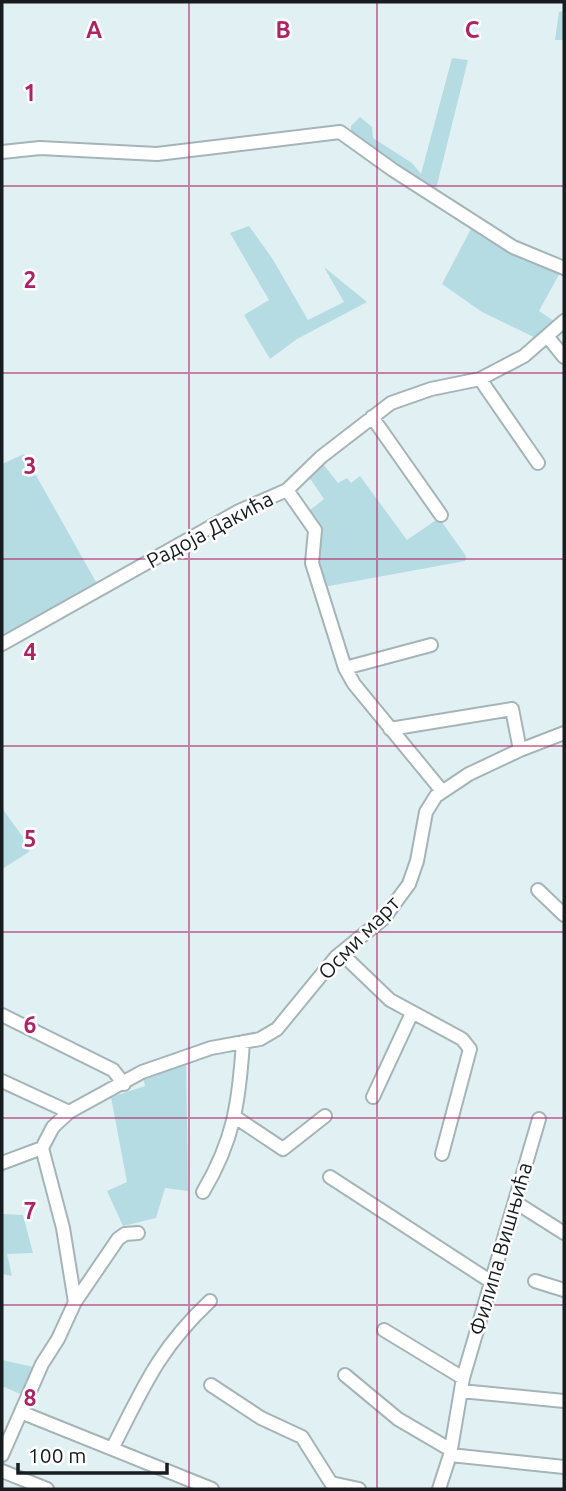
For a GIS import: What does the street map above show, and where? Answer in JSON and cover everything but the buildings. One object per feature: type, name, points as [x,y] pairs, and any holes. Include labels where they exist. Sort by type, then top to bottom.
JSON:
[{"type":"street","points":[[2,152],[40,148],[158,155],[341,132],[393,170],[505,242],[564,268]]},
{"type":"street","points":[[287,490],[321,457],[391,403],[431,389],[480,379],[524,356],[564,321]]},
{"type":"street","points":[[547,336],[564,357]]},
{"type":"street","points":[[480,379],[538,463]]},
{"type":"street","points":[[372,417],[440,514]]},
{"type":"street","name":"Радоја Дакића","points":[[2,644],[239,511],[287,490],[315,530],[312,563],[345,668],[354,684],[442,791]]},
{"type":"street","points":[[345,668],[431,645]]},
{"type":"street","points":[[390,729],[512,709],[520,750]]},
{"type":"street","points":[[442,791],[520,750],[564,733]]},
{"type":"street","name":"Осми март","points":[[42,1148],[53,1127],[69,1112],[124,1084],[170,1061],[211,1048],[243,1042],[278,1029],[341,953],[384,918],[409,884],[417,861],[426,812],[442,791]]},
{"type":"street","points":[[538,890],[564,915]]},
{"type":"street","points":[[341,953],[390,1000],[462,1039],[470,1049],[442,1154]]},
{"type":"street","points":[[373,1097],[412,1013]]},
{"type":"street","points":[[2,1016],[113,1070],[124,1084]]},
{"type":"street","points":[[203,1192],[226,1150],[235,1117],[243,1042]]},
{"type":"street","points":[[2,1081],[69,1112]]},
{"type":"street","points":[[235,1117],[283,1149],[325,1116]]},
{"type":"street","name":"Филипа Вишњића","points":[[439,1489],[450,1452],[462,1384],[539,1119]]},
{"type":"street","points":[[2,1163],[42,1148],[62,1228],[75,1301]]},
{"type":"street","points":[[330,1177],[493,1283]]},
{"type":"street","points":[[515,1202],[564,1233]]},
{"type":"street","points":[[2,1454],[23,1413],[42,1364],[58,1339],[75,1301],[118,1239],[125,1234],[138,1233]]},
{"type":"street","points":[[536,1281],[564,1290]]},
{"type":"street","points":[[113,1447],[157,1361],[184,1326],[210,1301]]},
{"type":"street","points":[[384,1330],[462,1384],[564,1401]]},
{"type":"street","points":[[345,1375],[398,1419],[450,1452],[564,1467]]},
{"type":"street","points":[[211,1385],[261,1418],[302,1437],[331,1483],[359,1489]]},
{"type":"street","points":[[23,1413],[212,1489]]},
{"type":"street","points":[[2,1471],[47,1489]]},
{"type":"shaded area","points":[[564,11],[564,40],[555,40],[559,12]]},
{"type":"shaded area","points":[[452,58],[468,60],[434,197],[351,136],[351,126],[360,117],[372,127],[373,138],[412,163],[421,174]]},
{"type":"shaded area","points":[[474,223],[563,267],[539,311],[560,325],[542,341],[482,312],[442,284]]},
{"type":"shaded area","points":[[249,226],[272,258],[308,320],[344,302],[324,267],[367,302],[297,339],[270,359],[244,315],[269,300],[230,233]]},
{"type":"shaded area","points":[[24,454],[100,589],[2,644],[2,464]]},
{"type":"shaded area","points":[[323,464],[338,483],[347,478],[351,483],[360,476],[407,540],[439,518],[466,556],[465,561],[318,588],[315,530],[310,510],[324,499],[309,477]]},
{"type":"shaded area","points":[[2,808],[30,847],[29,852],[2,869]]},
{"type":"shaded area","points":[[186,1056],[188,1191],[165,1188],[156,1218],[123,1226],[107,1191],[127,1182],[111,1097],[145,1086],[142,1072]]},
{"type":"shaded area","points":[[3,1214],[23,1215],[33,1253],[7,1254],[12,1276],[2,1274]]},
{"type":"shaded area","points":[[2,1360],[38,1368],[25,1396],[2,1386]]}]
